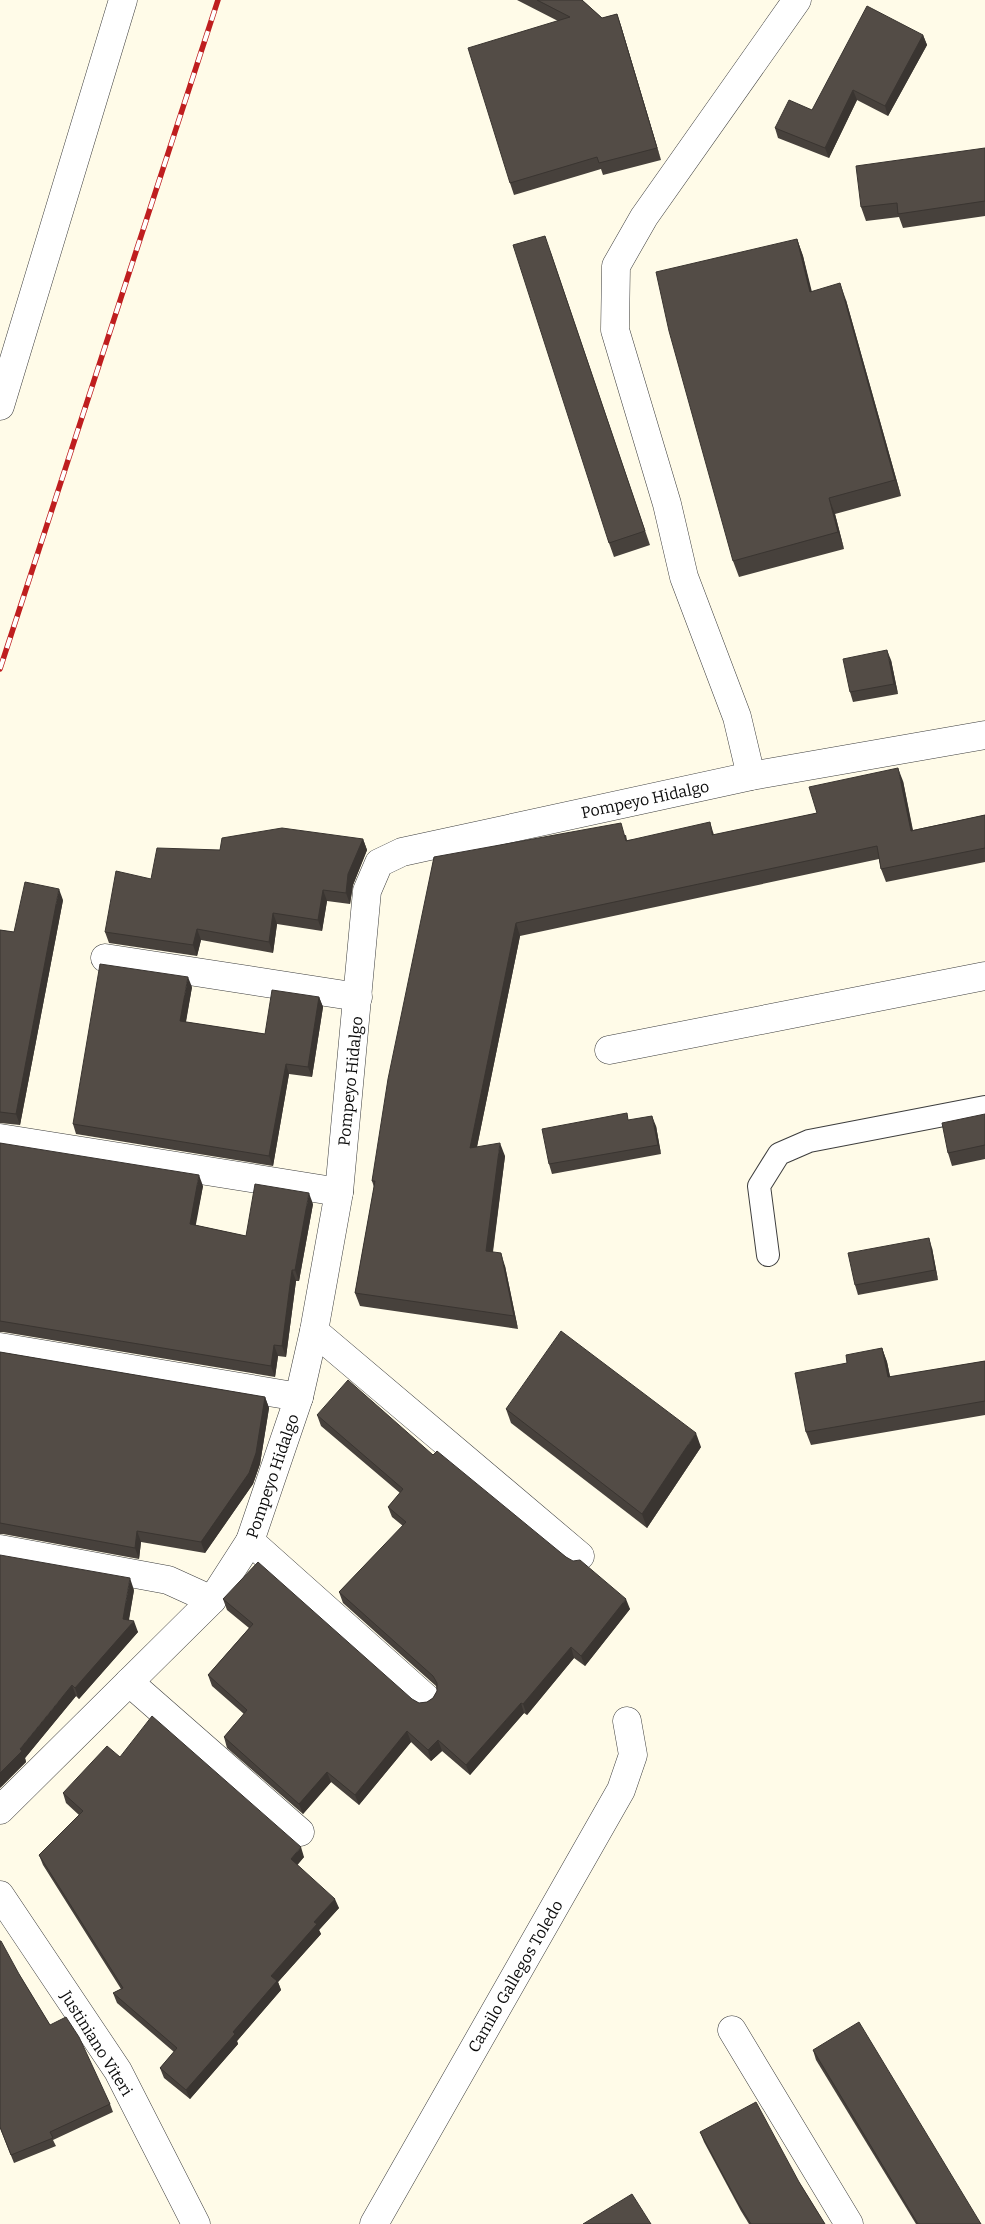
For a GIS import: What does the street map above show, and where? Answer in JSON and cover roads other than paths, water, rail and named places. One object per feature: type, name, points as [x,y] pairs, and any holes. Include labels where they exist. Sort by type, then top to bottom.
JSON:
[{"type":"street","points":[[0,406],[123,0]]},
{"type":"street","points":[[751,776],[737,717],[684,577],[667,504],[615,330],[616,266],[644,217],[797,0]]},
{"type":"street","name":"Pompeyo Hidalgo","points":[[0,1810],[212,1600],[250,1541],[299,1397],[314,1330],[339,1192],[368,891],[379,863],[402,852],[751,776],[985,735]]},
{"type":"street","points":[[105,958],[358,997]]},
{"type":"street","points":[[608,1050],[985,976]]},
{"type":"street","points":[[0,1138],[339,1192]]},
{"type":"street","points":[[314,1330],[580,1556]]},
{"type":"street","points":[[0,1347],[299,1397]]},
{"type":"street","points":[[250,1541],[426,1698]]},
{"type":"street","points":[[0,1548],[168,1580],[212,1600]]},
{"type":"street","points":[[129,1682],[300,1832]]},
{"type":"street","name":"Camilo Gallegos Toledo","points":[[374,2224],[621,1790],[633,1755],[627,1720]]},
{"type":"street","name":"Justiniano Viteri","points":[[0,1895],[118,2071],[196,2224]]},
{"type":"street","points":[[732,2030],[849,2224]]},
{"type":"lane","points":[[768,1255],[759,1186],[779,1154],[809,1141],[985,1107]]},
{"type":"railway","points":[[0,669],[218,0]]}]
